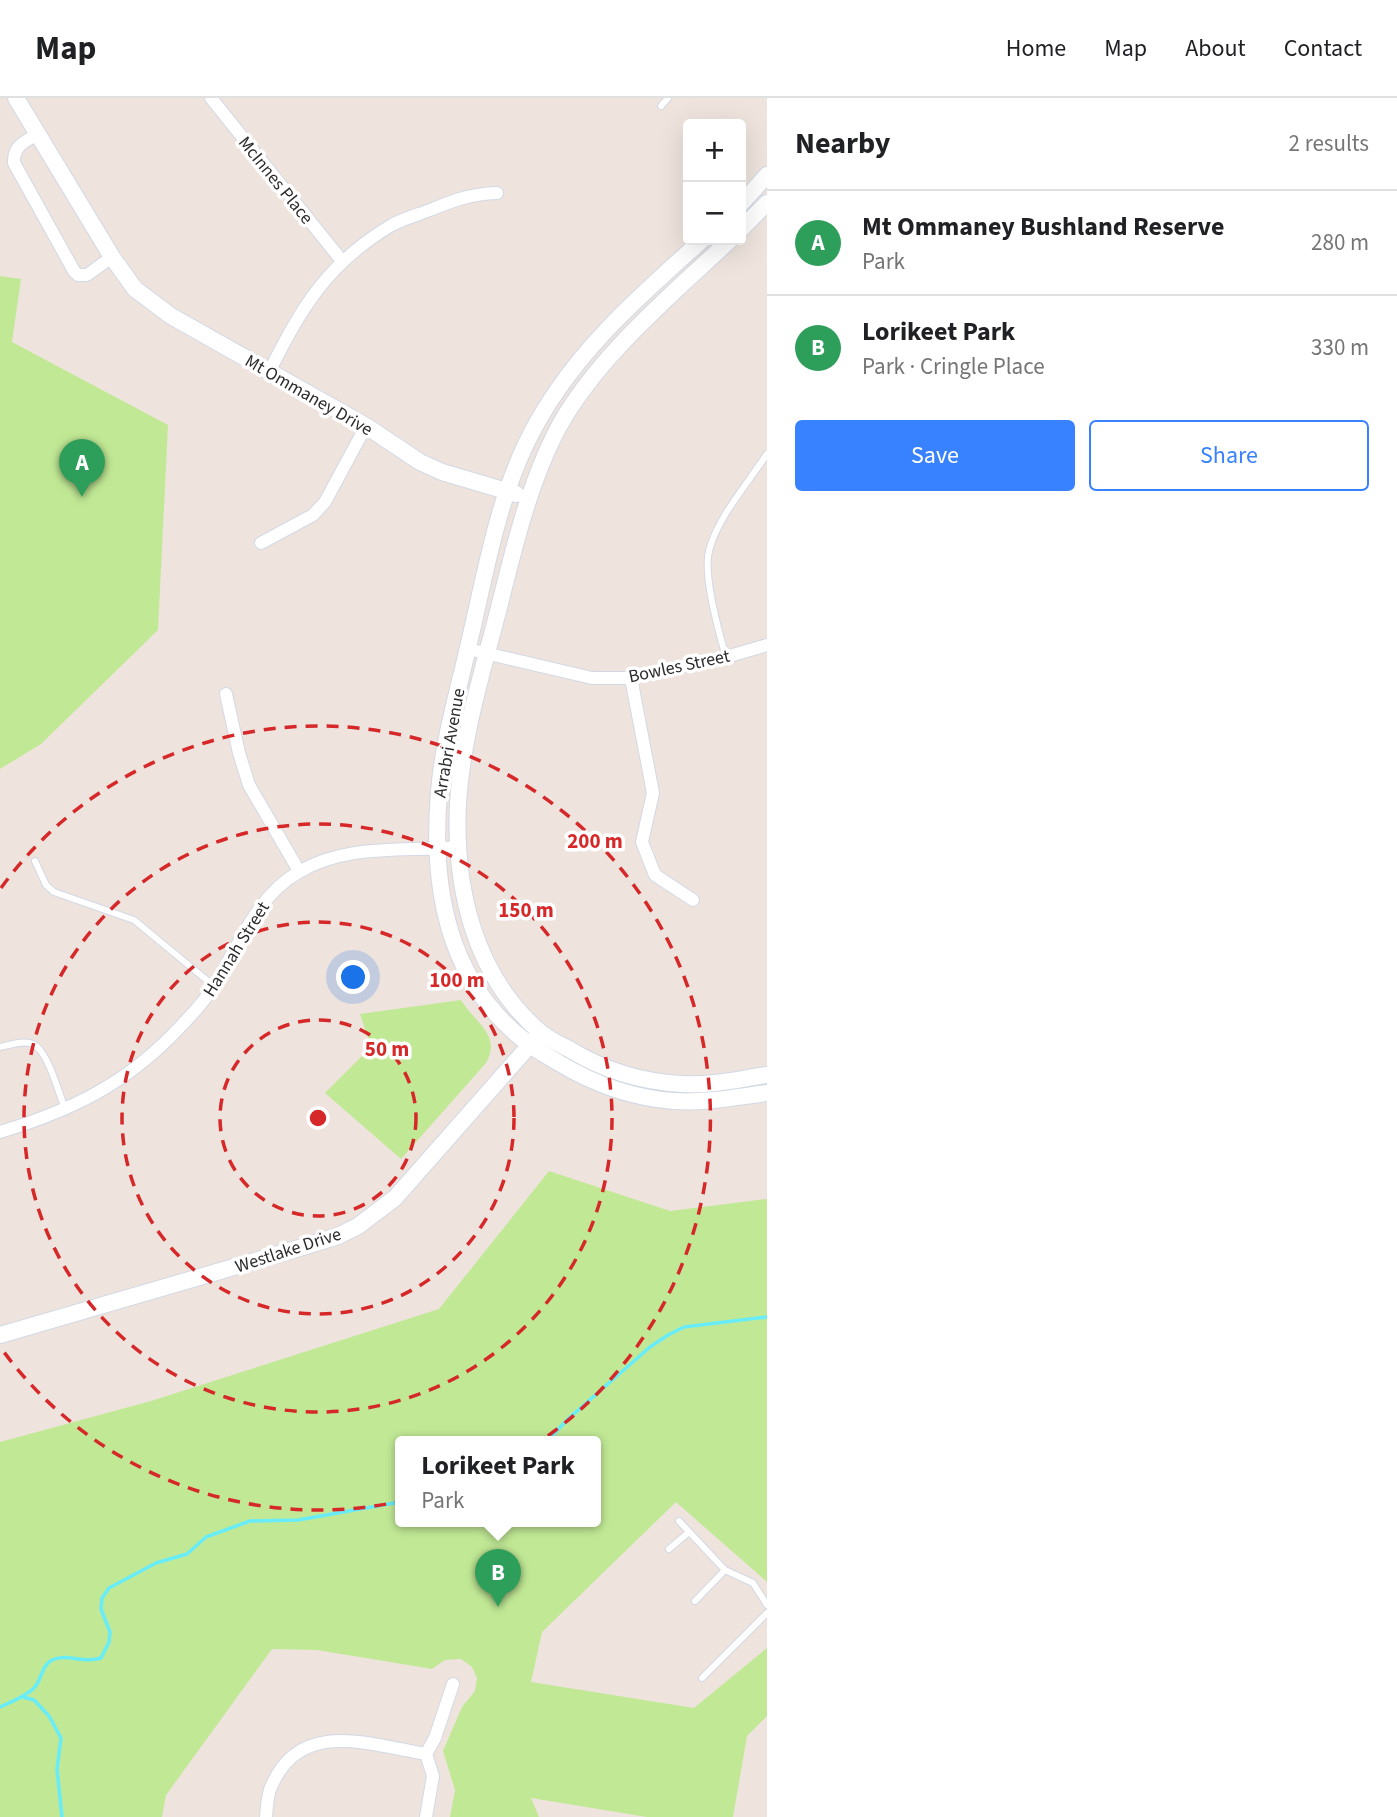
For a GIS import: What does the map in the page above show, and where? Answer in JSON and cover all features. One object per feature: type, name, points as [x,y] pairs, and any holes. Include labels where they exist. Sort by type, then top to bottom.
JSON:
[{"type":"street","name":"Mt Ommaney Drive","points":[[16,98],[112,257],[135,289],[153,304],[366,426],[420,462],[442,472],[528,498]]},
{"type":"street","name":"McInnes Place","points":[[211,98],[342,261]]},
{"type":"street","points":[[38,134],[18,147],[14,163],[74,271],[78,275],[87,275],[112,257]]},
{"type":"street","points":[[746,198],[767,175]]},
{"type":"street","points":[[269,372],[311,296],[342,261],[392,225],[472,194],[497,193]]},
{"type":"street","points":[[746,224],[767,203]]},
{"type":"street","name":"Arrabri Avenue","points":[[697,245],[586,350],[538,421],[520,457],[499,512],[443,759],[439,792],[438,849],[443,905],[456,951],[472,982],[497,1016],[529,1045],[590,1080],[646,1097],[695,1101],[767,1093]]},
{"type":"street","name":"Arrabri Avenue","points":[[725,245],[638,327],[575,399],[555,435],[528,498],[467,731],[458,806],[459,847],[470,925],[487,967],[513,1005],[541,1033],[594,1064],[636,1078],[683,1084],[767,1075]]},
{"type":"street","points":[[261,543],[313,516],[325,502],[366,426]]},
{"type":"street","name":"Bowles Street","points":[[468,649],[592,678],[631,678],[767,645]]},
{"type":"street","points":[[631,678],[653,793],[642,842],[655,875],[693,900]]},
{"type":"street","points":[[226,694],[249,785],[299,872]]},
{"type":"street","name":"Hannah Street","points":[[0,1132],[66,1110],[121,1080],[157,1052],[206,999],[263,902],[278,886],[299,872],[351,852],[459,847]]},
{"type":"street","name":"Westlake Drive","points":[[0,1335],[306,1246],[338,1236],[358,1226],[395,1198],[541,1033]]},
{"type":"street","points":[[426,1817],[433,1776],[426,1754],[435,1738],[453,1684]]},
{"type":"street","points":[[266,1817],[271,1786],[291,1755],[318,1742],[340,1740],[426,1754]]},
{"type":"lane","points":[[661,106],[668,98]]},
{"type":"lane","points":[[726,657],[708,571],[708,553],[716,530],[767,454]]},
{"type":"lane","points":[[35,862],[47,885],[54,892],[134,920],[214,986]]},
{"type":"lane","points":[[0,1047],[24,1042],[33,1044],[42,1051],[66,1110]]},
{"type":"lane","points":[[679,1521],[725,1570],[753,1583],[767,1605]]},
{"type":"lane","points":[[669,1549],[690,1532]]},
{"type":"lane","points":[[695,1601],[725,1570]]},
{"type":"lane","points":[[702,1678],[767,1613]]},
{"type":"green space","points":[[0,276],[21,279],[12,342],[168,425],[158,630],[41,744],[0,769]]},
{"type":"green space","points":[[461,1000],[489,1037],[490,1053],[486,1063],[401,1159],[325,1093],[371,1047],[360,1014]]},
{"type":"green space","points":[[549,1171],[670,1211],[767,1199],[767,1582],[676,1502],[542,1632],[531,1682],[694,1708],[767,1648],[767,1716],[747,1736],[733,1817],[647,1817],[531,1798],[539,1817],[450,1817],[455,1790],[443,1751],[462,1707],[475,1691],[477,1678],[472,1667],[461,1659],[445,1660],[432,1669],[317,1650],[272,1649],[166,1795],[162,1817],[0,1817],[0,1442],[151,1401],[439,1309]]},
{"type":"waterway","points":[[552,1436],[650,1347],[668,1335],[684,1327],[767,1317]]},
{"type":"waterway","points":[[0,1707],[34,1688],[52,1660],[101,1658],[109,1642],[110,1632],[101,1609],[102,1598],[109,1588],[156,1563],[187,1554],[206,1537],[250,1521],[298,1520],[395,1503]]},
{"type":"waterway","points":[[23,1697],[34,1700],[49,1716],[61,1738],[57,1769],[62,1817]]},
{"type":"place","name":"Mt Ommaney Bushland Reserve","points":[[82,497]]},
{"type":"place","name":"Lorikeet Park","points":[[498,1607]]}]
